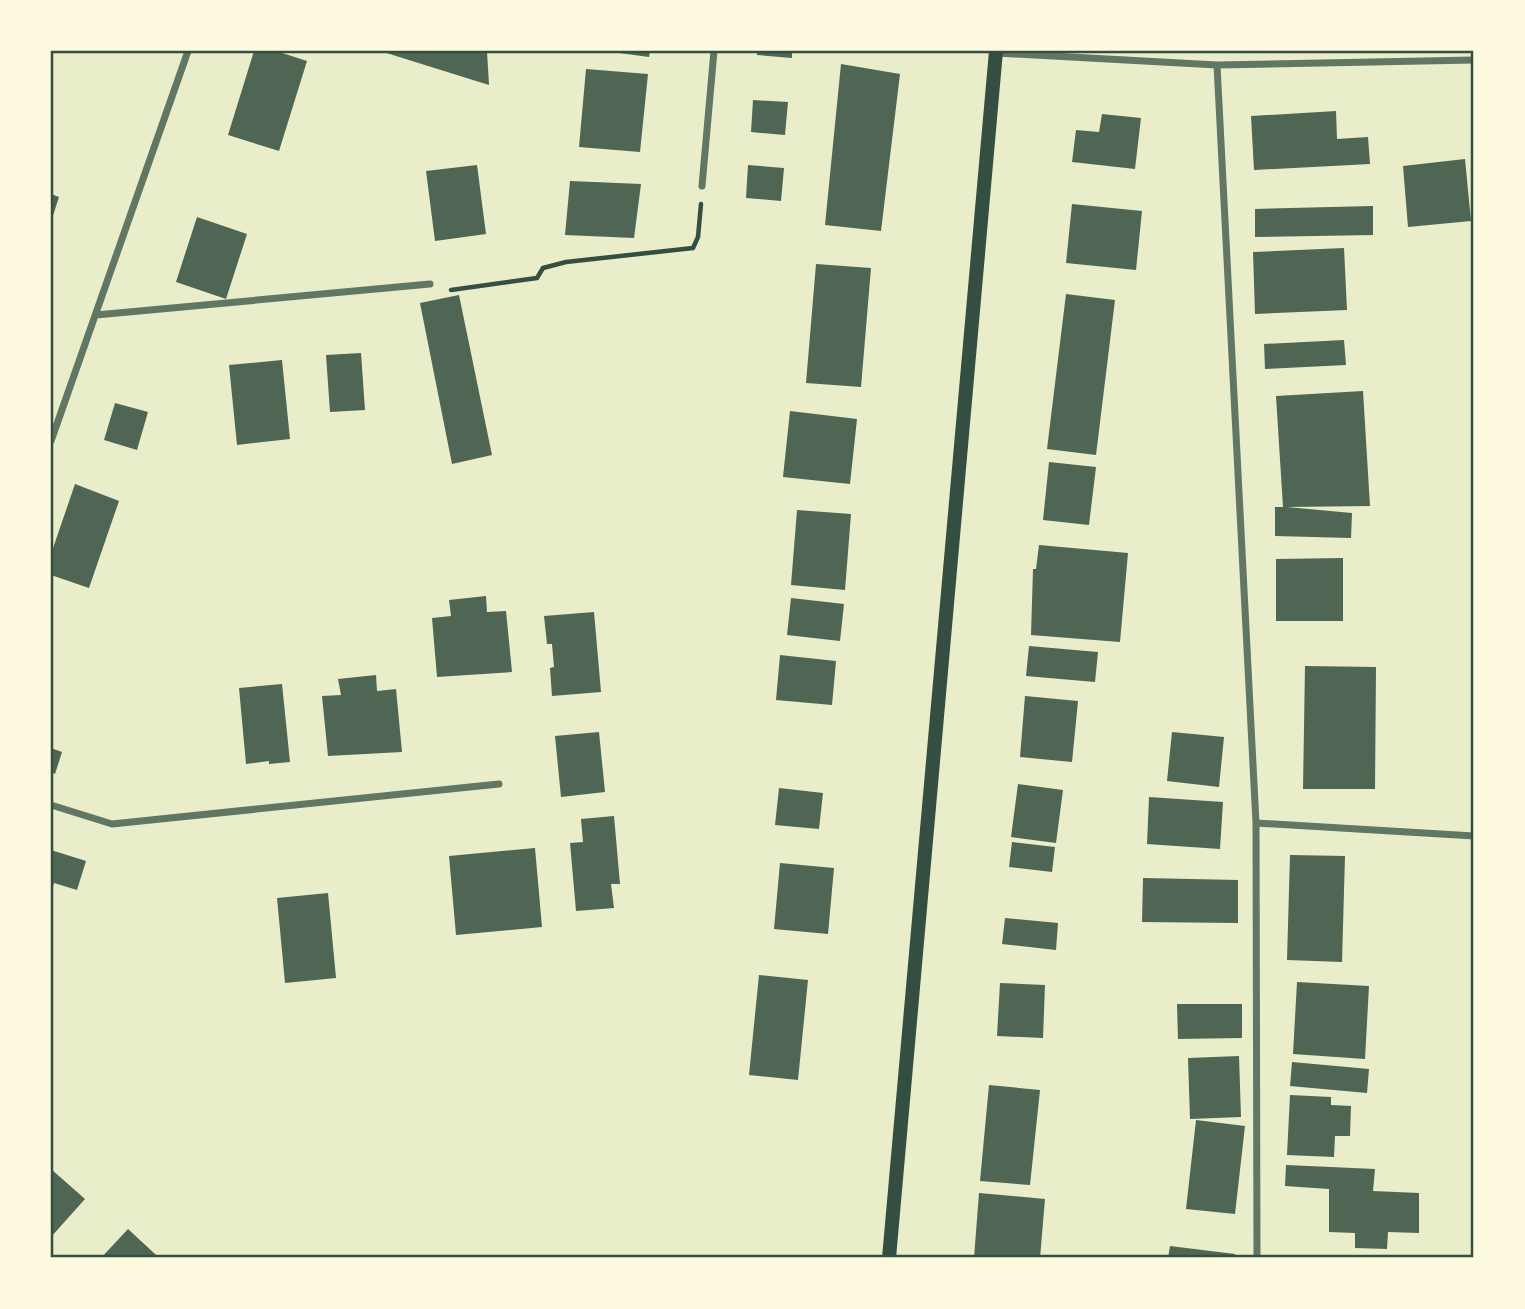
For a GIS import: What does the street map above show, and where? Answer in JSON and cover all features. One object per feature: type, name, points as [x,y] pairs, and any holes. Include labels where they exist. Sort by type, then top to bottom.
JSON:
[{"type":"main road","points":[[889,1258],[996,52]]},
{"type":"street","points":[[51,441],[188,51]]},
{"type":"street","points":[[702,186],[714,51]]},
{"type":"street","points":[[996,52],[1217,65],[1474,60]]},
{"type":"street","points":[[1217,65],[1256,823],[1257,1258]]},
{"type":"street","points":[[96,315],[430,284]]},
{"type":"street","points":[[51,805],[111,824],[499,784]]},
{"type":"street","points":[[1256,823],[1474,836]]},
{"type":"path","points":[[430,284],[446,290],[537,278],[543,268],[566,262],[693,248],[698,237],[702,186]]},
{"type":"building","points":[[254,51],[276,51],[307,61],[279,151],[228,135]]},
{"type":"building","points":[[380,51],[487,51],[489,85]]},
{"type":"building","points":[[604,51],[650,51],[649,57]]},
{"type":"building","points":[[757,51],[792,51],[792,58],[757,55]]},
{"type":"building","points":[[841,64],[900,74],[881,231],[825,225]]},
{"type":"building","points":[[586,69],[648,74],[640,152],[579,147]]},
{"type":"building","points":[[753,100],[788,102],[785,135],[751,132]]},
{"type":"building","points":[[1336,111],[1337,139],[1368,137],[1370,164],[1254,170],[1251,116]]},
{"type":"building","points":[[1102,114],[1141,118],[1135,169],[1072,162],[1076,130],[1099,132]]},
{"type":"building","points":[[1465,159],[1471,221],[1408,227],[1403,166]]},
{"type":"building","points":[[477,165],[486,234],[435,241],[426,171]]},
{"type":"building","points":[[748,165],[784,168],[781,201],[746,198]]},
{"type":"building","points":[[570,181],[641,184],[634,238],[565,235]]},
{"type":"building","points":[[51,194],[59,197],[51,222]]},
{"type":"building","points":[[1072,204],[1142,211],[1136,270],[1066,263]]},
{"type":"building","points":[[1373,206],[1373,235],[1255,237],[1255,209]]},
{"type":"building","points":[[197,217],[247,234],[226,299],[176,282]]},
{"type":"building","points":[[1344,248],[1347,310],[1255,314],[1253,252]]},
{"type":"building","points":[[816,264],[871,268],[861,387],[806,383]]},
{"type":"building","points":[[1066,294],[1115,300],[1096,455],[1047,449]]},
{"type":"building","points":[[459,295],[492,455],[452,464],[420,303]]},
{"type":"building","points":[[1344,340],[1346,365],[1265,369],[1264,344]]},
{"type":"building","points":[[361,353],[365,410],[330,412],[326,355]]},
{"type":"building","points":[[282,360],[290,439],[237,445],[229,365]]},
{"type":"building","points":[[1363,391],[1370,506],[1287,507],[1352,513],[1351,538],[1275,536],[1275,507],[1283,507],[1276,396]]},
{"type":"building","points":[[115,403],[148,412],[137,450],[104,440]]},
{"type":"building","points":[[790,411],[857,419],[850,484],[783,477]]},
{"type":"building","points":[[1049,462],[1096,467],[1089,525],[1043,520]]},
{"type":"building","points":[[75,484],[119,501],[89,588],[51,575],[51,554]]},
{"type":"building","points":[[797,510],[851,514],[845,590],[791,585]]},
{"type":"building","points":[[1039,545],[1128,553],[1120,642],[1031,635],[1033,569],[1036,569]]},
{"type":"building","points":[[1343,558],[1343,621],[1276,621],[1276,559]]},
{"type":"building","points":[[486,596],[487,612],[506,611],[512,672],[437,677],[432,618],[451,616],[449,600]]},
{"type":"building","points":[[791,598],[844,604],[840,641],[787,635]]},
{"type":"building","points":[[594,612],[601,692],[552,696],[552,644],[547,644],[544,616]]},
{"type":"building","points":[[1029,646],[1098,652],[1095,682],[1026,676]]},
{"type":"building","points":[[780,655],[836,661],[832,705],[776,700]]},
{"type":"building","points":[[1305,666],[1376,667],[1375,789],[1303,789]]},
{"type":"building","points":[[376,675],[377,691],[396,689],[402,752],[328,756],[322,696],[341,695],[338,679]]},
{"type":"building","points":[[282,684],[290,762],[246,764],[239,688]]},
{"type":"building","points":[[1025,696],[1078,701],[1072,762],[1020,757]]},
{"type":"building","points":[[599,732],[605,792],[561,797],[555,736]]},
{"type":"building","points":[[1172,732],[1224,737],[1219,787],[1167,781]]},
{"type":"building","points":[[51,748],[62,752],[55,774],[51,772]]},
{"type":"building","points":[[1018,784],[1063,790],[1056,843],[1011,837]]},
{"type":"building","points":[[779,788],[823,793],[819,829],[775,825]]},
{"type":"building","points":[[1149,797],[1223,802],[1220,849],[1147,844]]},
{"type":"building","points":[[614,816],[620,884],[611,884],[614,908],[576,911],[570,843],[583,842],[581,819]]},
{"type":"building","points":[[1012,842],[1055,847],[1052,872],[1009,867]]},
{"type":"building","points":[[535,848],[542,927],[456,935],[449,856]]},
{"type":"building","points":[[51,850],[86,861],[77,890],[54,883],[51,892]]},
{"type":"building","points":[[1290,855],[1345,856],[1342,962],[1287,960]]},
{"type":"building","points":[[780,863],[834,868],[828,934],[774,929]]},
{"type":"building","points":[[1143,878],[1238,880],[1238,923],[1142,922]]},
{"type":"building","points":[[328,893],[336,978],[285,983],[277,898]]},
{"type":"building","points":[[1005,918],[1058,923],[1056,950],[1002,944]]},
{"type":"building","points":[[759,975],[808,980],[798,1080],[749,1075]]},
{"type":"building","points":[[1297,982],[1369,986],[1365,1059],[1293,1054]]},
{"type":"building","points":[[1000,983],[1045,985],[1043,1038],[997,1036]]},
{"type":"building","points":[[1177,1004],[1242,1004],[1242,1038],[1178,1039]]},
{"type":"building","points":[[1239,1056],[1241,1117],[1190,1119],[1188,1058]]},
{"type":"building","points":[[1292,1062],[1369,1069],[1367,1093],[1290,1086]]},
{"type":"building","points":[[989,1085],[1040,1090],[1030,1185],[980,1181]]},
{"type":"building","points":[[1290,1095],[1331,1097],[1331,1105],[1351,1106],[1350,1136],[1335,1136],[1334,1157],[1287,1155]]},
{"type":"building","points":[[1196,1120],[1245,1126],[1235,1214],[1186,1209]]},
{"type":"building","points":[[1286,1165],[1375,1169],[1373,1191],[1419,1193],[1419,1233],[1388,1232],[1387,1249],[1355,1248],[1355,1233],[1329,1232],[1329,1189],[1285,1186]]},
{"type":"building","points":[[51,1169],[85,1199],[51,1237]]},
{"type":"building","points":[[979,1193],[1045,1199],[1040,1258],[974,1258]]},
{"type":"building","points":[[128,1229],[155,1254],[160,1258],[101,1258]]},
{"type":"building","points":[[1170,1246],[1235,1254],[1234,1258],[1168,1258]]}]
